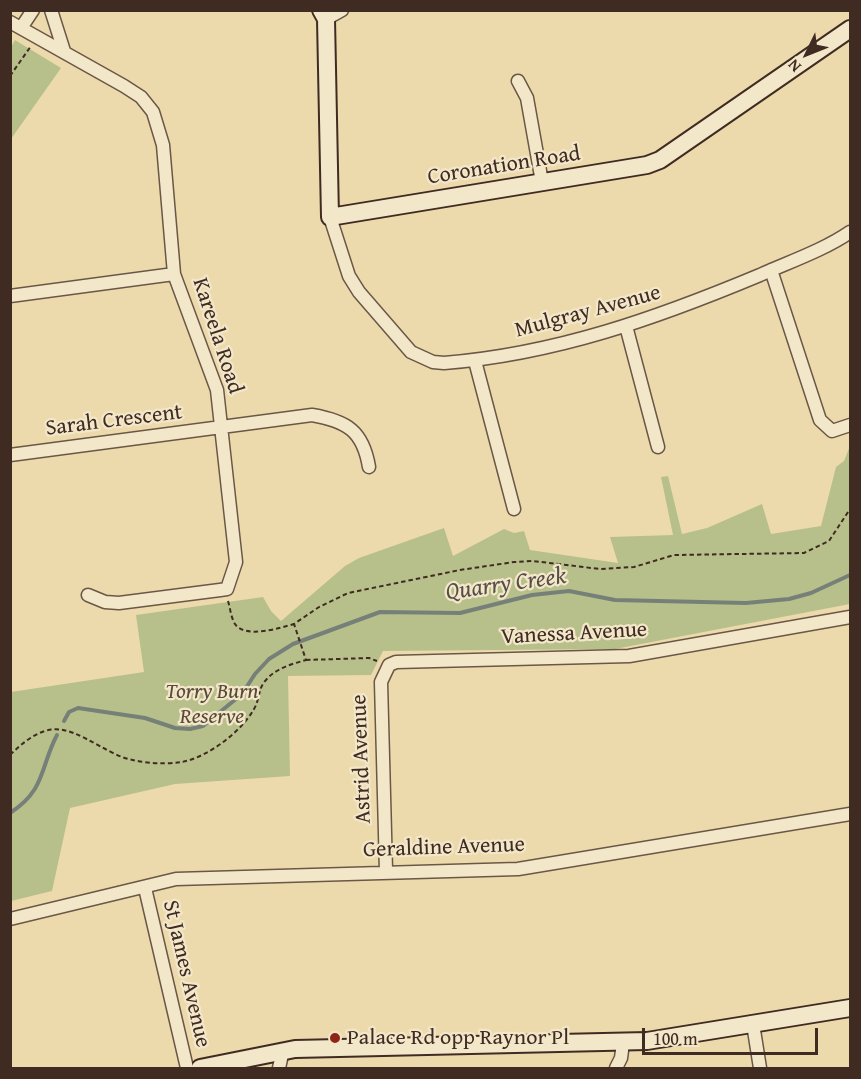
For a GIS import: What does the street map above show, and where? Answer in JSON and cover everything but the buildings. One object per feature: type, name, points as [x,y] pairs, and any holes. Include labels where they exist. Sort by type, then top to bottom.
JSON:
[{"type":"street","points":[[16,25],[33,10]]},
{"type":"street","points":[[51,10],[64,51]]},
{"type":"street","points":[[330,217],[324,15],[342,10]]},
{"type":"street","name":"Kareela Road","points":[[16,25],[124,86],[141,98],[153,111],[163,146],[174,274],[217,390],[236,562],[227,589]]},
{"type":"street","name":"Coronation Road","points":[[330,217],[647,165],[660,160],[850,29]]},
{"type":"street","points":[[518,81],[527,98],[542,182]]},
{"type":"street","name":"Mulgray Avenue","points":[[330,217],[349,276],[359,292],[411,352],[433,362],[475,361],[555,347],[626,326],[687,305],[771,270],[850,231]]},
{"type":"street","points":[[771,270],[820,420],[832,431],[850,425]]},
{"type":"street","points":[[10,296],[174,274]]},
{"type":"street","points":[[626,326],[658,447]]},
{"type":"street","points":[[475,361],[514,509]]},
{"type":"street","name":"Sarah Crescent","points":[[10,455],[222,429],[312,415],[333,418],[356,434],[365,447],[369,467]]},
{"type":"street","points":[[88,595],[105,602],[119,603],[227,589]]},
{"type":"street","name":"Vanessa Avenue","points":[[388,665],[396,662],[449,659],[629,656],[850,617]]},
{"type":"street","name":"Astrid Avenue","points":[[386,871],[381,682],[388,665]]},
{"type":"street","name":"Geraldine Avenue","points":[[10,919],[176,879],[386,871],[518,869],[850,814]]},
{"type":"street","name":"St James Avenue","points":[[145,888],[187,1068]]},
{"type":"street","points":[[200,1068],[283,1050],[622,1043],[850,1008]]},
{"type":"street","points":[[753,1024],[760,1068]]},
{"type":"street","points":[[616,1068],[621,1058],[622,1043]]},
{"type":"street","points":[[279,1068],[283,1050]]},
{"type":"path","points":[[10,76],[38,36]]},
{"type":"path","points":[[227,589],[234,623],[242,629],[276,629],[294,624],[319,607],[348,593],[460,570],[514,562],[533,561],[600,569],[634,567],[674,555],[804,553],[829,541],[850,509]]},
{"type":"path","points":[[294,624],[306,660]]},
{"type":"path","points":[[10,755],[34,734],[44,730],[68,730],[117,755],[135,761],[180,762],[195,759],[216,748],[247,718],[254,709],[261,686],[267,678],[286,665],[306,660],[369,658],[388,665]]},
{"type":"green space","points":[[15,40],[61,68],[11,139],[11,47]]},
{"type":"green space","name":"Torry Burn Reserve","points":[[850,446],[850,604],[615,649],[383,651],[371,675],[288,676],[290,776],[175,784],[70,808],[52,891],[11,901],[11,692],[144,672],[136,615],[263,597],[271,611],[281,621],[345,566],[359,558],[444,528],[453,556],[504,529],[514,533],[524,531],[530,550],[618,563],[610,537],[673,535],[661,477],[668,476],[682,534],[707,528],[762,504],[771,534],[821,526],[836,467],[844,461]]},
{"type":"waterway","name":"Quarry Creek","points":[[64,721],[69,712],[78,708],[145,718],[175,728],[190,729],[203,726],[242,694],[255,674],[269,659],[293,644],[380,612],[460,613],[532,595],[569,591],[615,600],[746,603],[789,599],[811,593],[850,575]]},
{"type":"waterway","name":"Quarry Creek","points":[[10,813],[22,804],[36,787],[57,735]]},
{"type":"place","name":"Palace Rd opp Raynor Pl","points":[[335,1038]]}]
